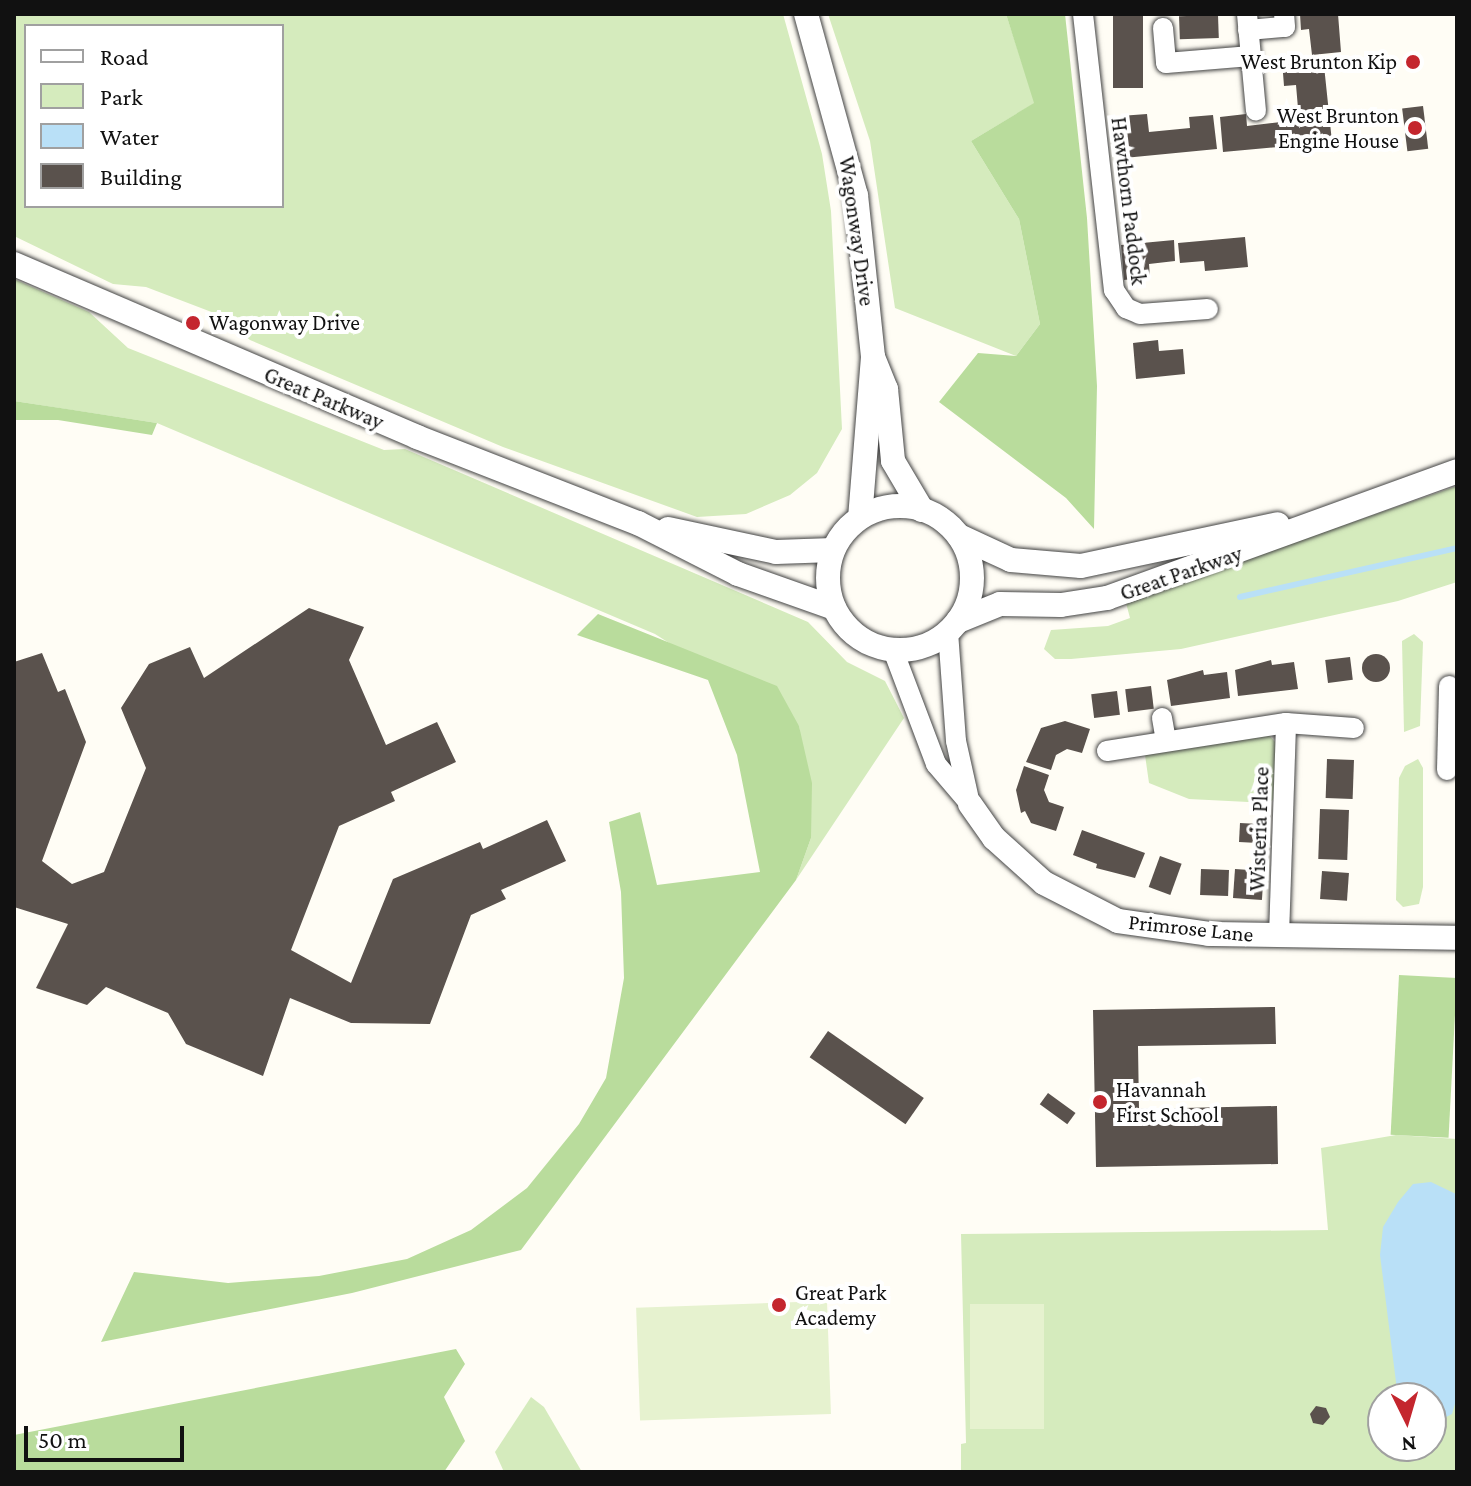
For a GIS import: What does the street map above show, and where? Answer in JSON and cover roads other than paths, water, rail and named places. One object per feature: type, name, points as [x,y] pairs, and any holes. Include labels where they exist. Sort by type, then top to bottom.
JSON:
[{"type":"street","name":"Wagonway Drive","points":[[806,14],[856,195],[873,357],[860,517]]},
{"type":"street","name":"Hawthorn Paddock","points":[[1083,14],[1114,290],[1126,308],[1140,314],[1208,309]]},
{"type":"street","points":[[1256,111],[1248,22],[1285,27],[1284,14]]},
{"type":"street","points":[[1163,28],[1166,63],[1251,56]]},
{"type":"street","name":"Great Parkway","points":[[14,264],[417,437],[638,523],[738,574],[834,608],[852,633],[893,650],[923,647],[953,626],[1000,604],[1061,605],[1107,598],[1457,471]]},
{"type":"street","name":"Wagonway Drive","points":[[873,357],[886,389],[893,461],[922,510]]},
{"type":"street","name":"Great Parkway","points":[[922,510],[959,536],[1011,560],[1081,566],[1174,550],[1399,494]]},
{"type":"street","points":[[834,608],[828,579],[833,550],[860,517],[892,507],[922,510]]},
{"type":"street","name":"Great Parkway","points":[[638,523],[776,552],[833,550]]},
{"type":"street","points":[[953,626],[972,579],[959,536]]},
{"type":"street","name":"Primrose Lane","points":[[953,626],[956,741],[970,804]]},
{"type":"street","name":"Primrose Lane","points":[[893,650],[936,764],[994,838],[1044,883],[1105,916],[1171,930],[1279,936],[1379,933],[1457,938]]},
{"type":"street","points":[[1447,770],[1452,734],[1449,686]]},
{"type":"street","points":[[1162,718],[1166,741]]},
{"type":"street","points":[[1107,751],[1286,723],[1354,728]]},
{"type":"street","name":"Wisteria Place","points":[[1279,936],[1286,723]]},
{"type":"water","points":[[1431,1182],[1456,1194],[1457,1397],[1452,1414],[1447,1417],[1447,1382],[1396,1382],[1380,1255],[1383,1227],[1413,1184]]},
{"type":"waterway","points":[[1240,597],[1457,548]]},
{"type":"place","name":"West Brunton Kip","points":[[1413,62]]},
{"type":"place","name":"West Brunton Engine House","points":[[1415,128]]},
{"type":"place","name":"Wagonway Drive","points":[[193,323]]},
{"type":"place","name":"Havannah First School","points":[[1100,1102]]},
{"type":"place","name":"Great Park Academy","points":[[779,1305]]}]
